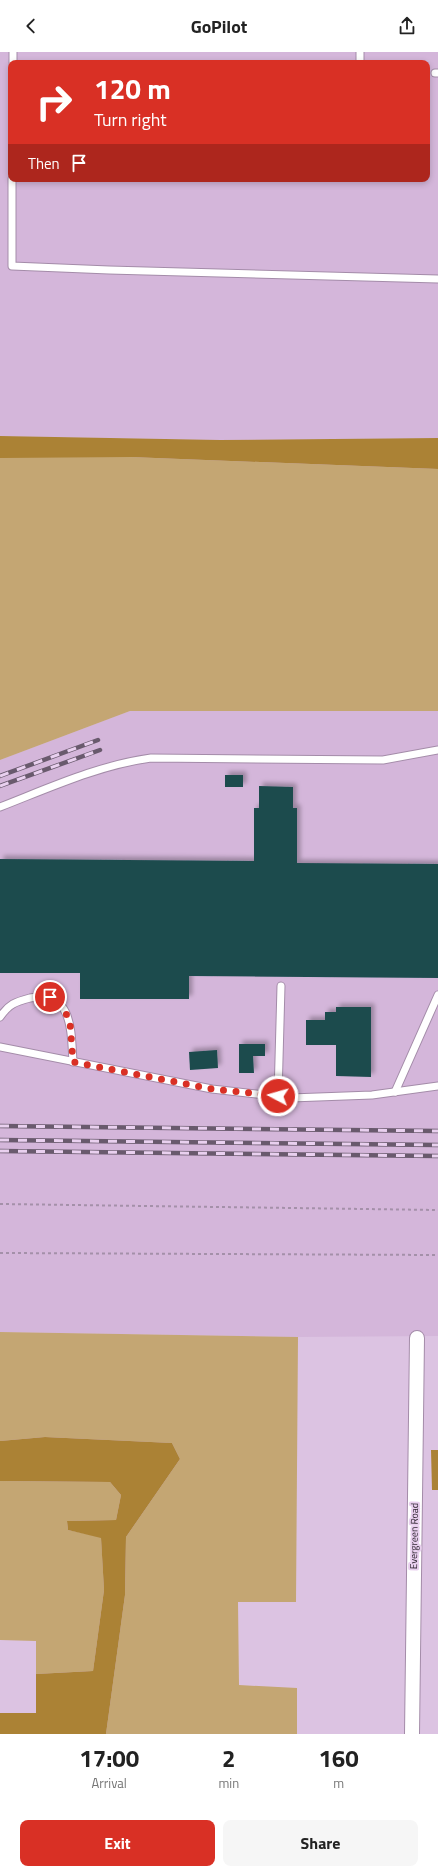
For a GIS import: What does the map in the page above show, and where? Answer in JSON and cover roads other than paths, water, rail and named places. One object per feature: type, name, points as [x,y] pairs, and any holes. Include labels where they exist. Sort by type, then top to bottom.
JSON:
[{"type":"street","name":"Evergreen Road","points":[[412,1734],[417,1338]]},
{"type":"lane","points":[[12,182],[12,266],[438,279]]},
{"type":"lane","points":[[0,807],[105,769],[135,760],[151,758],[383,760],[438,750]]},
{"type":"lane","points":[[278,1096],[281,986]]},
{"type":"lane","points":[[395,1092],[438,995]]},
{"type":"lane","points":[[0,1017],[7,1006],[18,1001],[50,997],[61,1003],[70,1022],[73,1062]]},
{"type":"lane","points":[[0,1047],[212,1089],[291,1098],[372,1095],[438,1086]]},
{"type":"railway","points":[[0,776],[98,740]]},
{"type":"railway","points":[[0,786],[100,750]]},
{"type":"railway","points":[[0,1126],[438,1131]]},
{"type":"railway","points":[[0,1140],[438,1145]]},
{"type":"railway","points":[[0,1151],[438,1156]]}]
